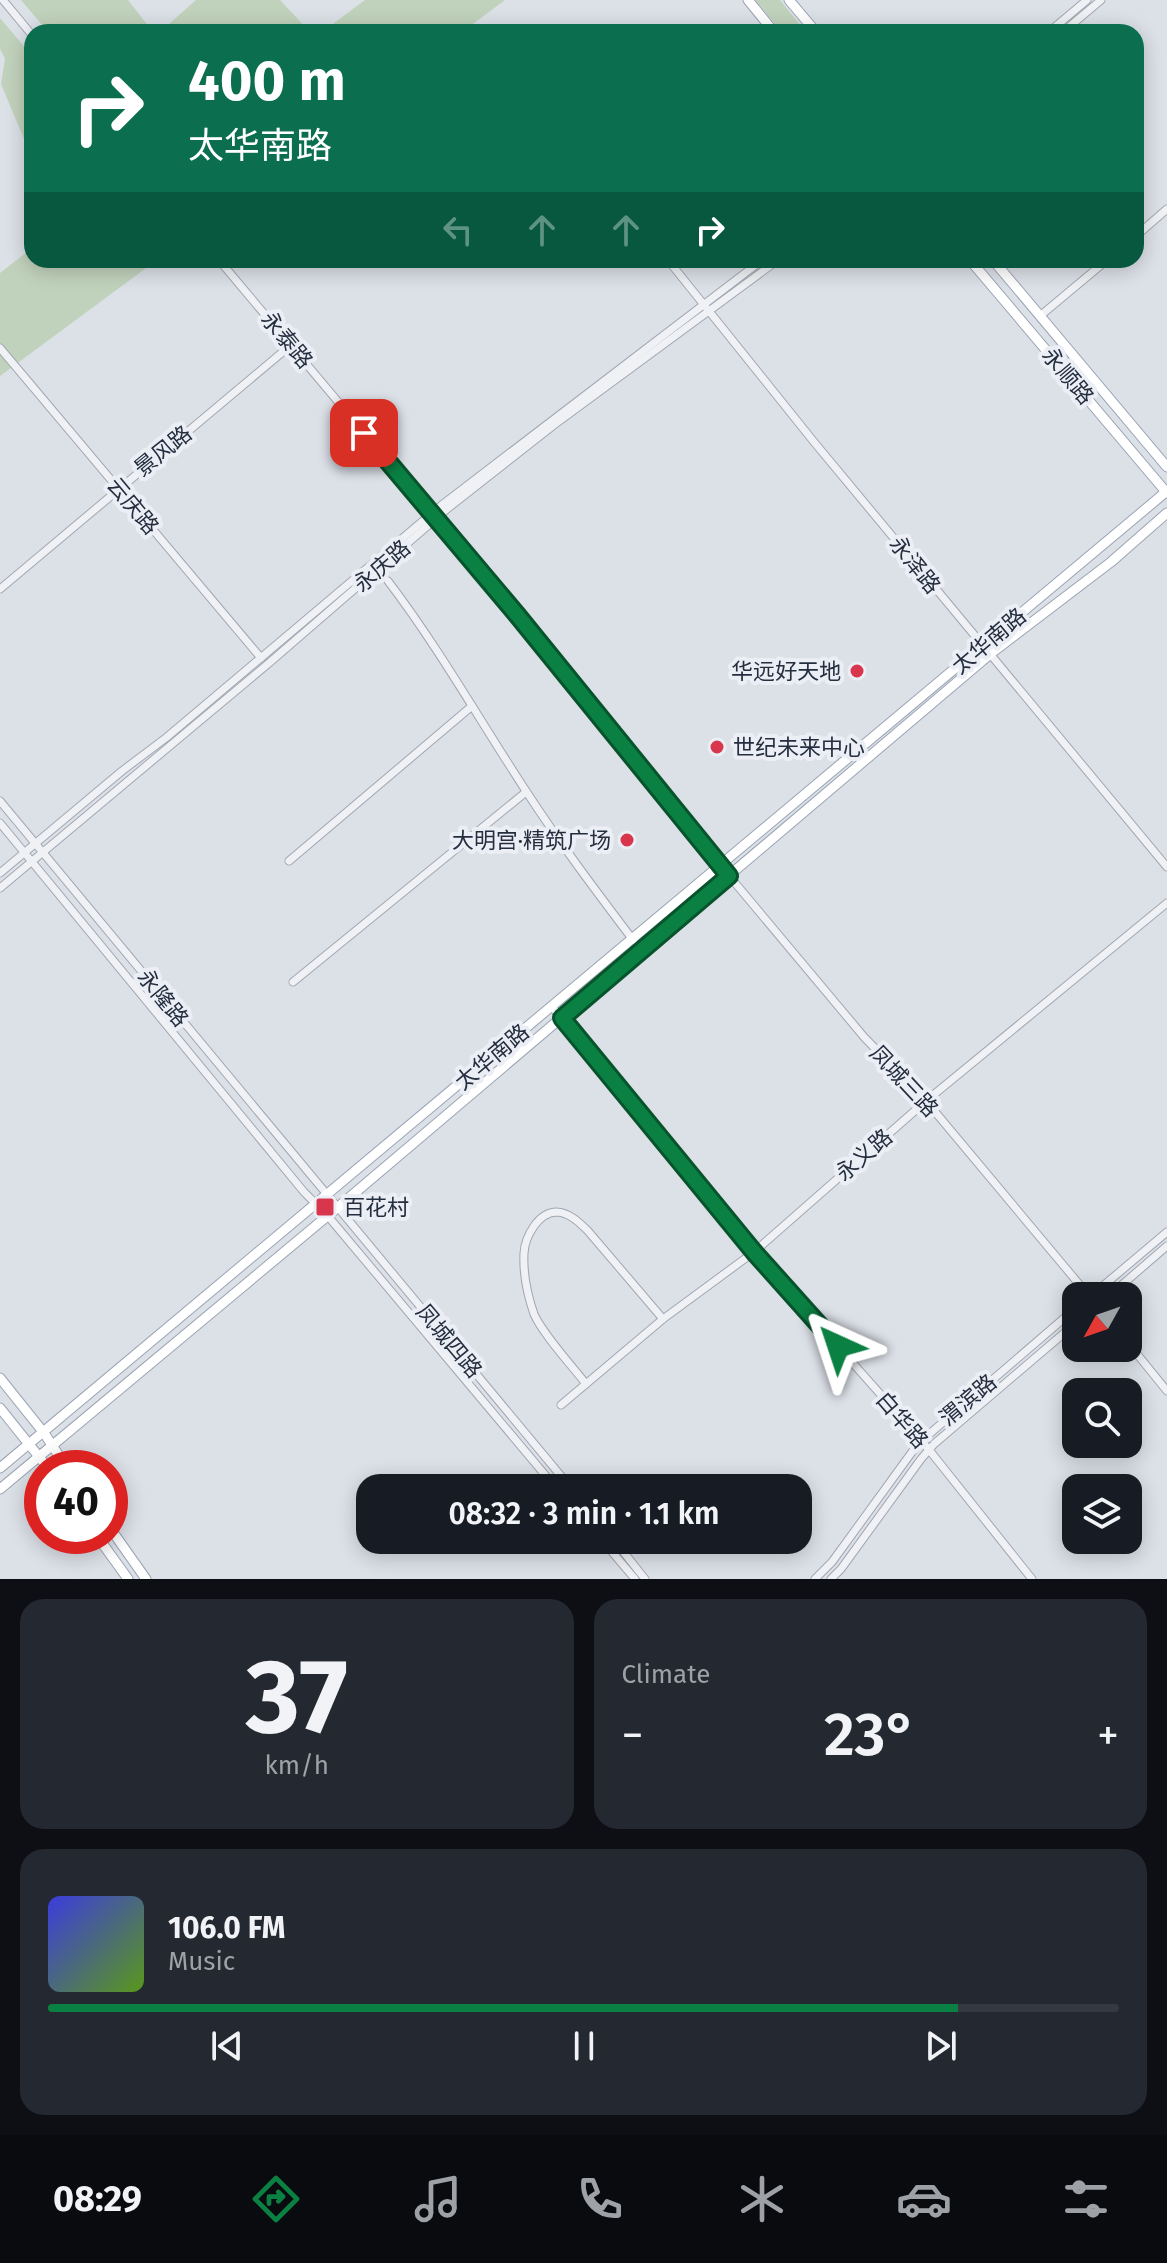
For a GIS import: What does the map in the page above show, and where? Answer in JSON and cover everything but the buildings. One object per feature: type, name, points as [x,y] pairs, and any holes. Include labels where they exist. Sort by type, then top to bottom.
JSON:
[{"type":"main road","points":[[748,0],[768,24]]},
{"type":"main road","points":[[789,0],[809,24]]},
{"type":"main road","name":"永顺路","points":[[977,268],[1167,492]]},
{"type":"main road","name":"永顺路","points":[[1000,268],[1167,467]]},
{"type":"main road","name":"太华南路","points":[[46,1450],[729,876],[1167,492]]},
{"type":"main road","name":"太华南路","points":[[0,1468],[720,865],[986,651],[1111,562],[1167,513]]},
{"type":"main road","points":[[0,1378],[54,1450]]},
{"type":"main road","points":[[0,1408],[34,1450]]},
{"type":"main road","name":"太华南路","points":[[0,1489],[24,1469]]},
{"type":"main road","points":[[110,1554],[128,1579]]},
{"type":"main road","points":[[128,1554],[146,1579]]},
{"type":"street","points":[[3,0],[24,25]]},
{"type":"street","points":[[1058,24],[1087,0]]},
{"type":"street","points":[[1072,24],[1101,0]]},
{"type":"street","points":[[1144,229],[1167,209]]},
{"type":"street","name":"永泰路","points":[[226,268],[720,865]]},
{"type":"street","name":"永泽路","points":[[675,268],[814,442],[1167,867]]},
{"type":"street","name":"永庆路","points":[[0,873],[434,516],[751,268]]},
{"type":"street","name":"永庆路","points":[[0,888],[267,665],[434,516],[768,268]]},
{"type":"street","points":[[1040,316],[1097,268]]},
{"type":"street","name":"景风路","points":[[0,589],[291,345]]},
{"type":"street","name":"云庆路","points":[[0,348],[267,665]]},
{"type":"street","points":[[388,581],[421,624],[526,792],[633,940]]},
{"type":"street","points":[[289,861],[472,706]]},
{"type":"street","points":[[293,982],[526,792]]},
{"type":"street","name":"永隆路","points":[[0,801],[326,1195]]},
{"type":"street","name":"永隆路","points":[[0,823],[315,1205]]},
{"type":"street","name":"凤城三路","points":[[720,865],[864,1037],[926,1101],[1078,1282]]},
{"type":"street","name":"永义路","points":[[561,1405],[663,1319],[754,1252],[926,1101],[1167,903]]},
{"type":"street","name":"白华路","points":[[552,1007],[754,1252],[922,1441],[1032,1579]]},
{"type":"street","name":"凤城四路","points":[[326,1195],[559,1474]]},
{"type":"street","name":"凤城四路","points":[[315,1205],[327,1215],[544,1474]]},
{"type":"street","points":[[586,1384],[536,1318],[528,1296],[524,1249],[536,1223],[557,1212],[575,1218],[663,1319]]},
{"type":"street","points":[[1107,1282],[1167,1232]]},
{"type":"street","points":[[1125,1282],[1167,1246]]},
{"type":"street","name":"渭滨路","points":[[815,1579],[832,1562],[922,1441],[1062,1320]]},
{"type":"street","name":"渭滨路","points":[[831,1579],[929,1450],[1062,1335]]},
{"type":"street","points":[[1142,1360],[1167,1391]]},
{"type":"street","points":[[614,1554],[635,1579]]},
{"type":"street","points":[[625,1554],[645,1579]]},
{"type":"green space","points":[[21,0],[128,0],[147,24],[41,24]]},
{"type":"green space","points":[[196,0],[280,0],[302,24],[169,24]]},
{"type":"green space","points":[[365,0],[505,0],[473,24],[333,24]]},
{"type":"green space","points":[[755,0],[780,0],[800,24],[775,24]]},
{"type":"green space","points":[[0,18],[24,46],[24,139],[1,84],[5,59],[0,49]]},
{"type":"green space","points":[[24,254],[24,268],[146,268],[0,376],[0,273]]},
{"type":"place","name":"华远好天地","points":[[857,671]]},
{"type":"place","name":"世纪未来中心","points":[[717,747]]},
{"type":"place","name":"大明宫·精筑广场","points":[[627,840]]},
{"type":"place","name":"百花村","points":[[325,1207]]},
{"type":"route","points":[[364,433],[518,616],[729,876],[562,1018],[754,1252],[838,1346]]}]
